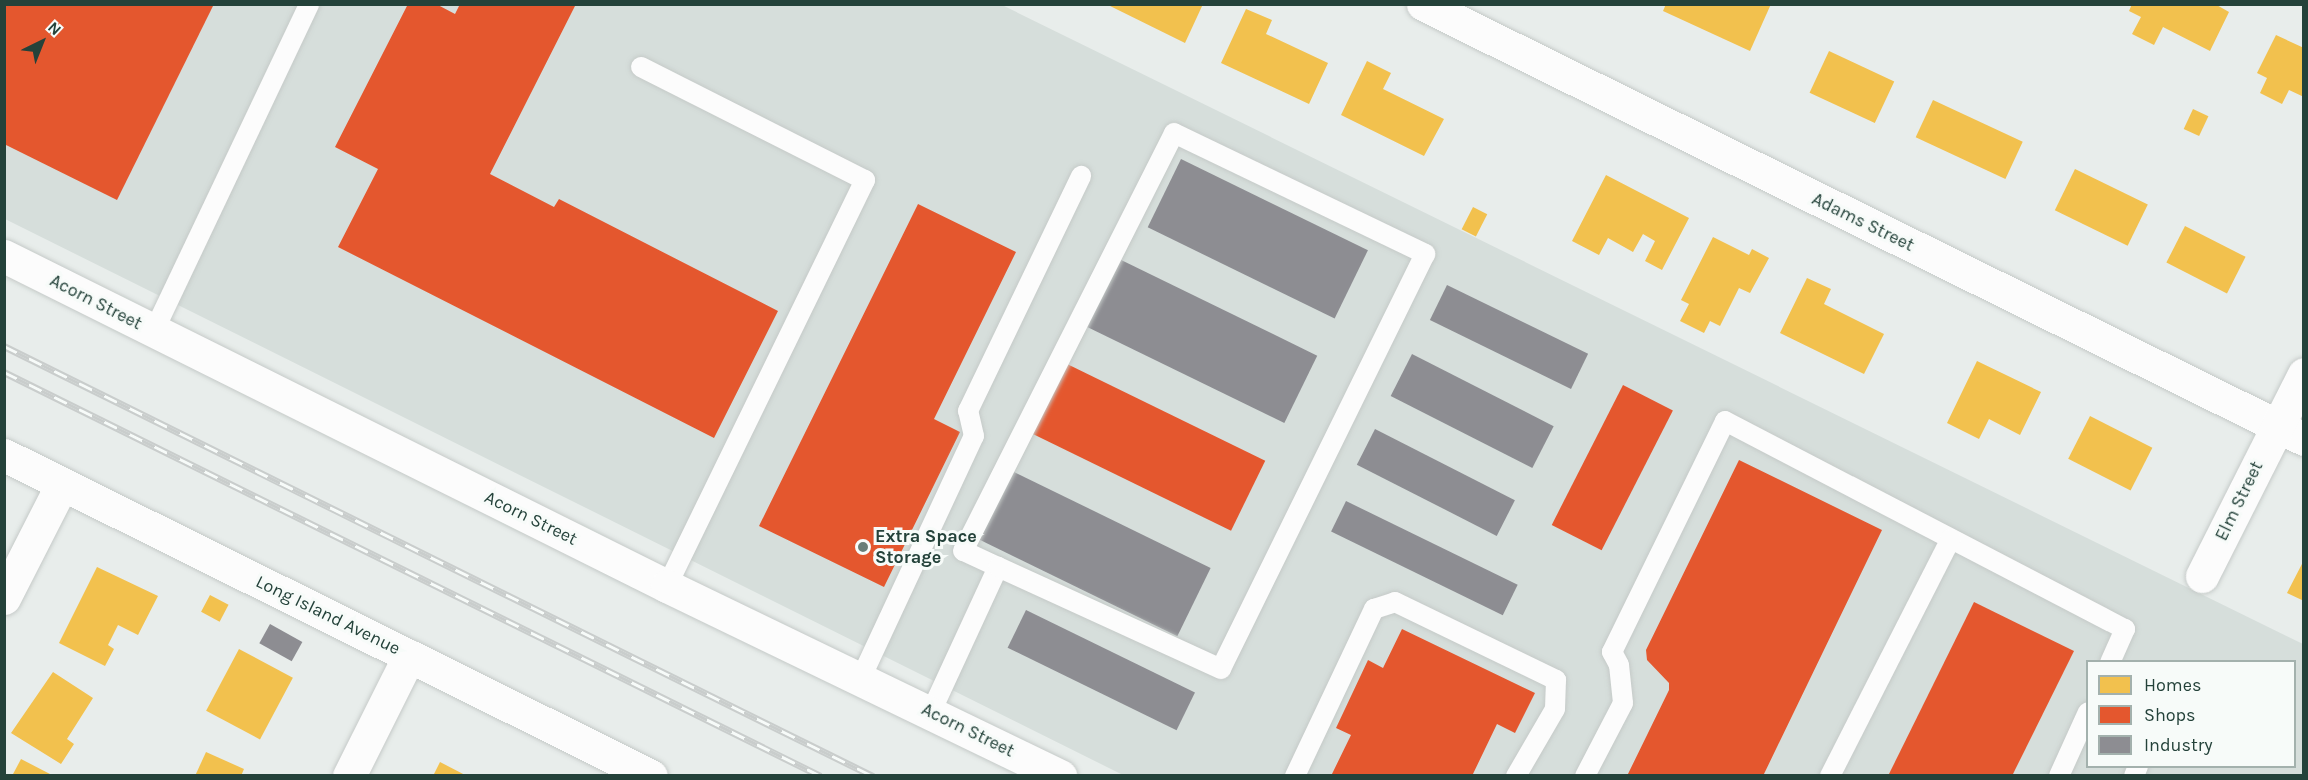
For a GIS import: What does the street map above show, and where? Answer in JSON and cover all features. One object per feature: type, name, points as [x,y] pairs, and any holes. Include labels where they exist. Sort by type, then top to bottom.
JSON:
[{"type":"street","name":"Adams Street","points":[[1424,4],[2290,433]]},
{"type":"street","name":"Acorn Street","points":[[4,256],[667,586],[1060,776]]},
{"type":"street","name":"Elm Street","points":[[2202,576],[2290,433],[2304,374]]},
{"type":"street","name":"Long Island Avenue","points":[[4,456],[651,776]]},
{"type":"street","points":[[4,598],[62,484]]},
{"type":"street","points":[[349,776],[409,656]]},
{"type":"lane","points":[[154,331],[309,4]]},
{"type":"lane","points":[[641,67],[865,180],[667,586]]},
{"type":"lane","points":[[1174,133],[1425,254],[1221,669],[998,567],[963,551],[1174,133]]},
{"type":"lane","points":[[861,678],[974,436],[968,411],[1081,176]]},
{"type":"lane","points":[[1585,776],[1623,703],[1619,665],[1612,652],[1725,421],[2125,629],[2111,660]]},
{"type":"lane","points":[[1830,776],[1951,539]]},
{"type":"lane","points":[[931,712],[998,567]]},
{"type":"lane","points":[[1295,776],[1374,609],[1395,602],[1556,680],[1555,709],[1516,776]]},
{"type":"lane","points":[[2059,776],[2086,716]]},
{"type":"shaded area","points":[[4,5],[1002,5],[2303,644],[2303,775],[1123,775],[5,219]]},
{"type":"building: Homes","points":[[1106,4],[1203,4],[1185,43]]},
{"type":"building: Homes","points":[[1666,4],[1771,4],[1750,51],[1663,11]]},
{"type":"building: Homes","points":[[2132,4],[2215,4],[2229,12],[2210,51],[2163,27],[2154,45],[2132,34],[2141,17],[2129,11]]},
{"type":"building: Homes","points":[[1246,9],[1272,20],[1266,34],[1328,63],[1309,104],[1221,63]]},
{"type":"building: Homes","points":[[2276,35],[2304,48],[2304,97],[2289,90],[2282,104],[2260,93],[2267,78],[2257,73]]},
{"type":"building: Homes","points":[[1829,51],[1894,81],[1875,123],[1810,93]]},
{"type":"building: Homes","points":[[1367,61],[1391,73],[1383,89],[1444,119],[1424,156],[1341,115]]},
{"type":"building: Homes","points":[[1933,100],[2023,142],[2005,179],[1916,137]]},
{"type":"building: Homes","points":[[2193,109],[2208,116],[2199,136],[2184,129]]},
{"type":"building: Homes","points":[[2075,169],[2148,205],[2128,246],[2055,210]]},
{"type":"building: Homes","points":[[1606,175],[1689,218],[1662,270],[1645,261],[1655,241],[1643,234],[1633,252],[1608,238],[1599,255],[1572,241]]},
{"type":"building: Homes","points":[[1473,207],[1487,214],[1476,237],[1462,229]]},
{"type":"building: Homes","points":[[2185,226],[2246,257],[2227,293],[2166,263]]},
{"type":"building: Homes","points":[[1713,237],[1749,255],[1752,249],[1769,258],[1750,293],[1739,288],[1720,326],[1710,321],[1704,333],[1680,321],[1689,304],[1681,300]]},
{"type":"building: Homes","points":[[1807,278],[1831,289],[1824,304],[1884,334],[1864,374],[1780,333]]},
{"type":"building: Homes","points":[[1977,361],[2041,392],[2020,435],[1989,419],[1979,439],[1947,423]]},
{"type":"building: Homes","points":[[2090,416],[2152,448],[2131,491],[2068,459]]},
{"type":"building: Homes","points":[[2304,560],[2304,601],[2287,593]]},
{"type":"building: Homes","points":[[97,567],[158,596],[138,635],[118,625],[108,645],[114,649],[105,666],[59,643]]},
{"type":"building: Homes","points":[[210,595],[229,605],[220,622],[201,612]]},
{"type":"building: Homes","points":[[239,649],[293,678],[260,739],[206,711]]},
{"type":"building: Homes","points":[[53,672],[93,698],[67,739],[74,744],[61,764],[11,733]]},
{"type":"building: Homes","points":[[206,752],[244,769],[241,776],[195,776]]},
{"type":"building: Homes","points":[[21,759],[50,774],[49,776],[12,776]]},
{"type":"building: Homes","points":[[440,762],[467,776],[433,776]]},
{"type":"building: Shops","points":[[4,4],[214,4],[117,200],[4,144]]},
{"type":"building: Shops","points":[[408,4],[436,4],[455,14],[460,4],[576,4],[490,174],[554,207],[559,199],[778,311],[714,438],[338,247],[378,169],[335,147]]},
{"type":"building: Shops","points":[[918,204],[1016,252],[934,419],[960,432],[884,587],[759,526]]},
{"type":"building: Shops","points":[[1063,362],[1265,461],[1231,531],[1029,432]]},
{"type":"building: Shops","points":[[1623,385],[1673,410],[1602,550],[1552,525]]},
{"type":"building: Shops","points":[[1739,460],[1882,530],[1763,776],[1627,776],[1669,690],[1669,683],[1647,660],[1646,650]]},
{"type":"building: Shops","points":[[1974,602],[2074,651],[2012,776],[1888,776]]},
{"type":"building: Shops","points":[[1402,629],[1535,693],[1515,733],[1497,724],[1472,776],[1331,776],[1351,735],[1336,728],[1368,660],[1383,668]]},
{"type":"building: Industry","points":[[1181,159],[1368,250],[1335,318],[1148,227]]},
{"type":"building: Industry","points":[[1115,257],[1317,356],[1284,423],[1082,324]]},
{"type":"building: Industry","points":[[1447,285],[1588,354],[1571,389],[1430,320]]},
{"type":"building: Industry","points":[[1412,354],[1554,426],[1532,468],[1391,396]]},
{"type":"building: Industry","points":[[1375,429],[1515,500],[1497,536],[1357,465]]},
{"type":"building: Industry","points":[[1012,471],[1211,568],[1177,636],[979,539]]},
{"type":"building: Industry","points":[[1346,501],[1518,585],[1503,615],[1331,532]]},
{"type":"building: Industry","points":[[1026,610],[1195,692],[1177,730],[1008,648]]},
{"type":"building: Industry","points":[[270,624],[302,642],[292,661],[259,643]]},
{"type":"railway","points":[[4,346],[873,776]]},
{"type":"railway","points":[[4,372],[821,776]]},
{"type":"place","name":"Extra Space Storage","points":[[863,547]]}]
